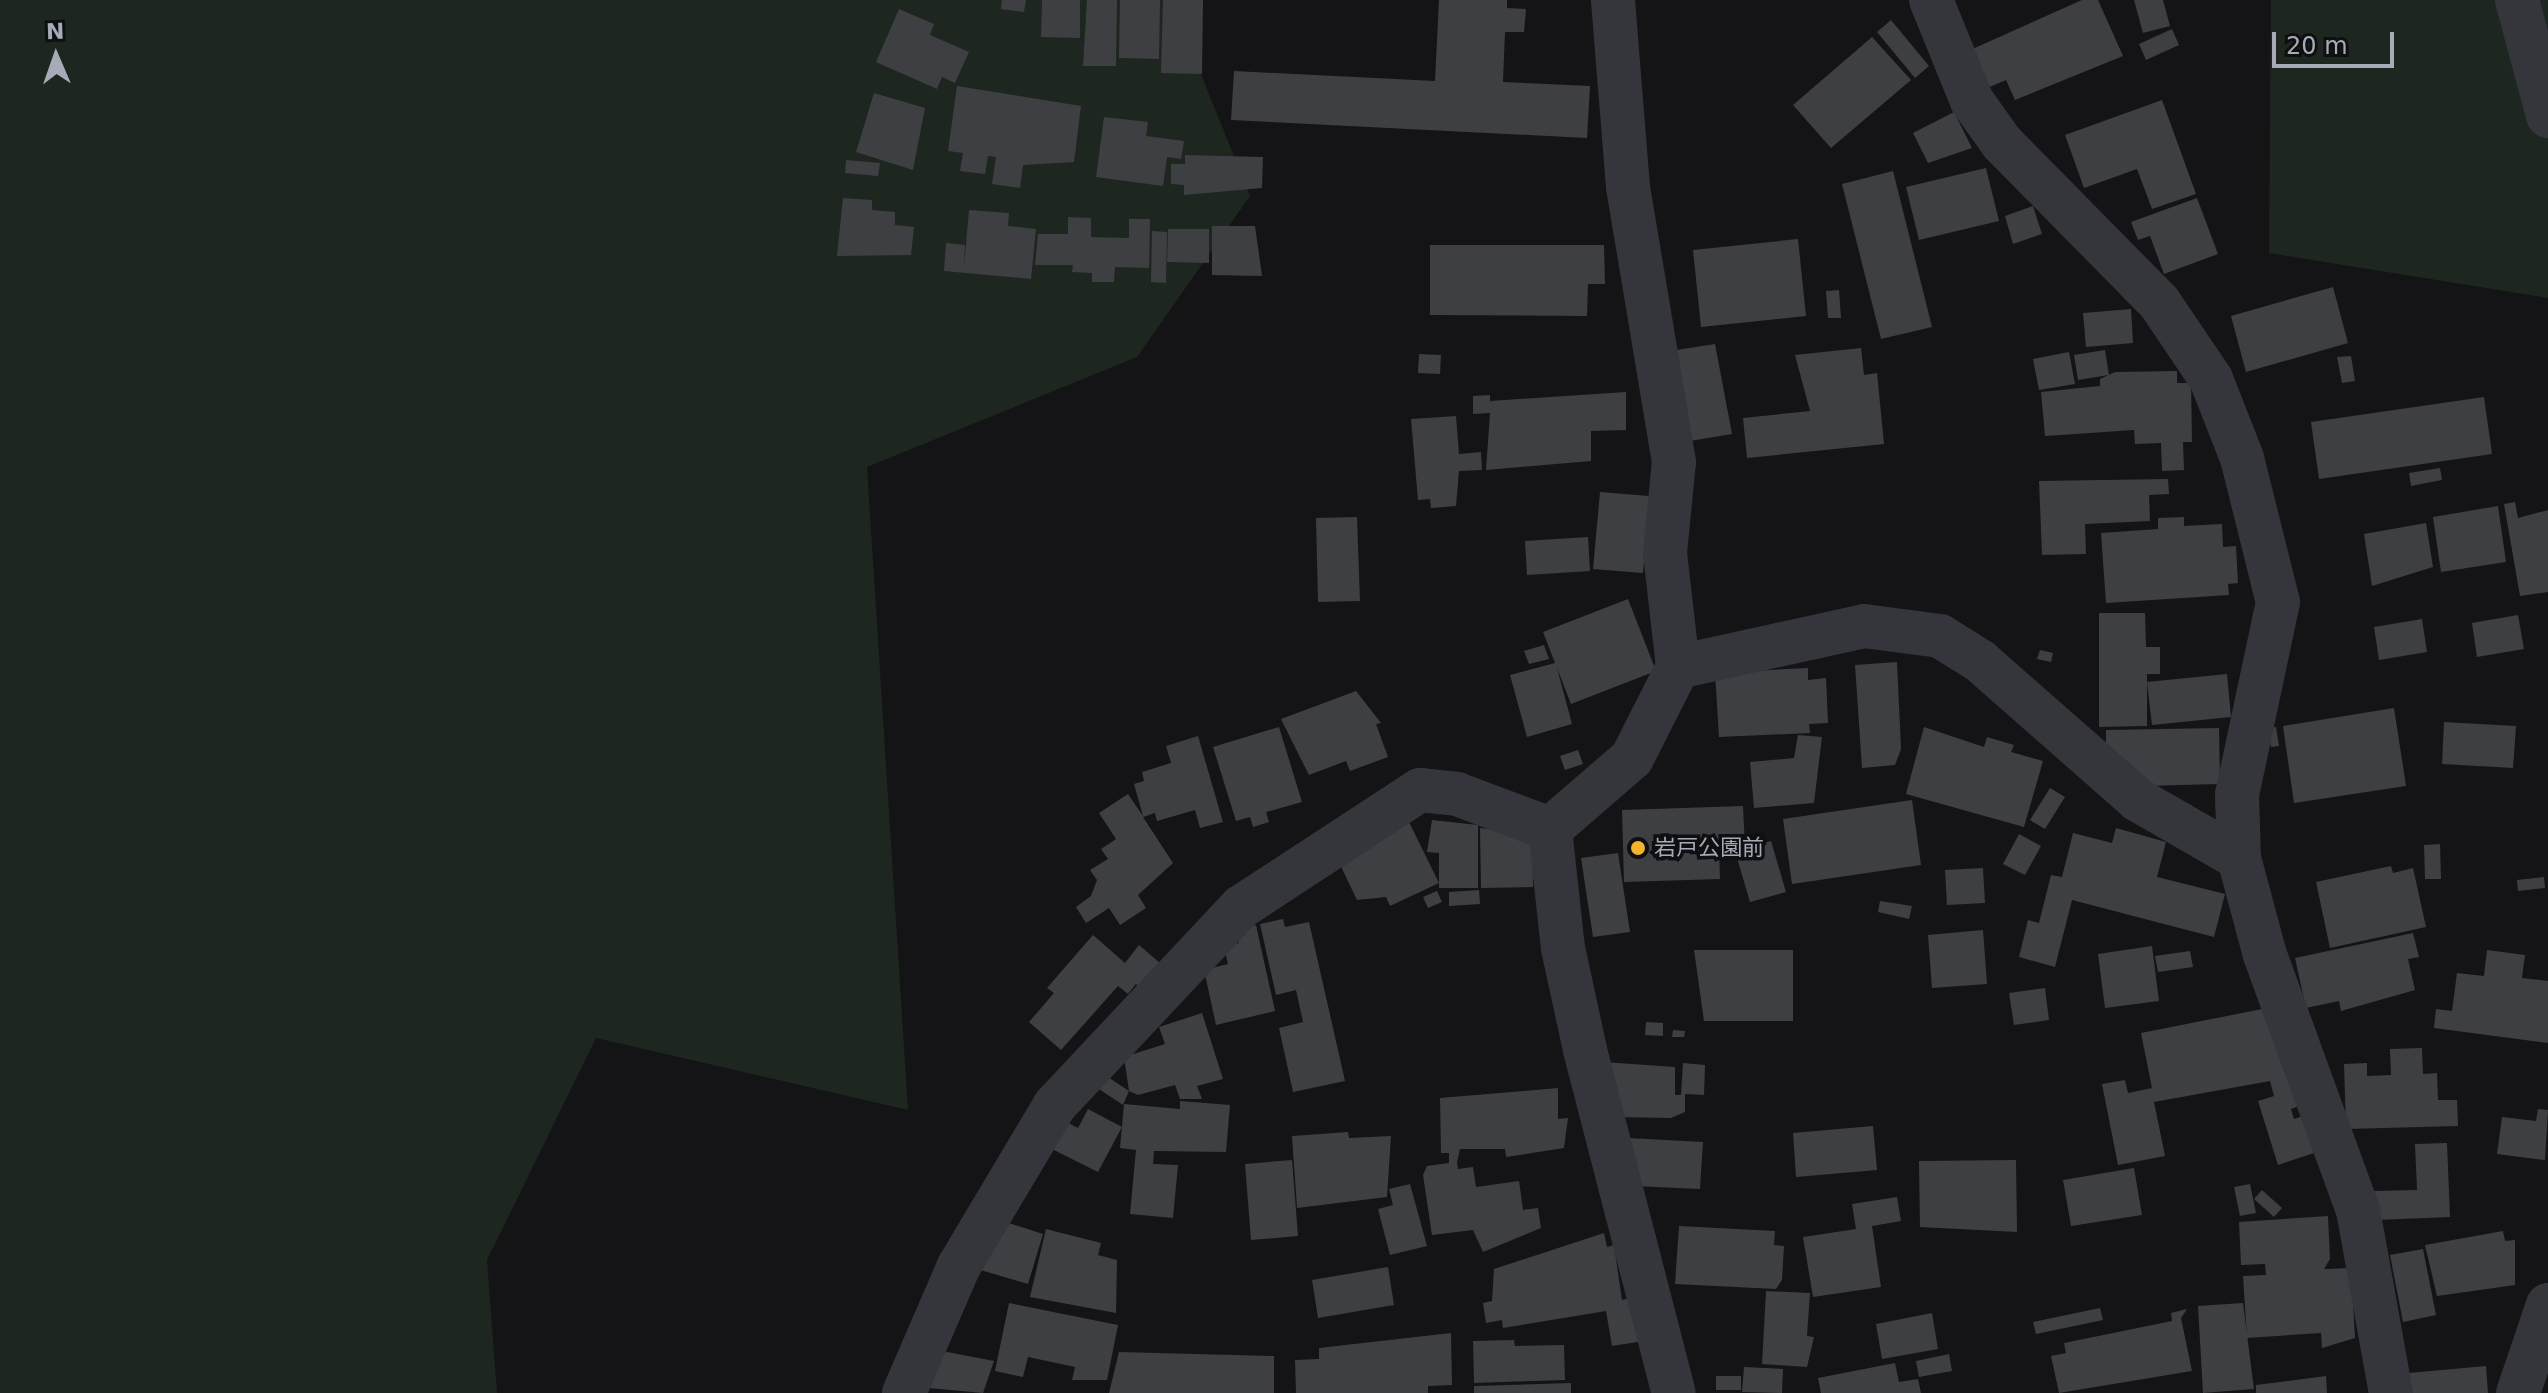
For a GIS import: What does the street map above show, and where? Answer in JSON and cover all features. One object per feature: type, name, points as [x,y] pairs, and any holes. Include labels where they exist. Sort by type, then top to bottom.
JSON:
[{"type":"street","points":[[1550,829],[1632,758],[1678,667],[1665,553],[1674,462],[1628,187],[1613,0]]},
{"type":"street","points":[[1931,0],[1972,101],[2002,143],[2159,302],[2211,379],[2242,458],[2278,602],[2237,795],[2239,858],[2265,955],[2358,1210],[2391,1393]]},
{"type":"street","points":[[2517,0],[2548,116]]},
{"type":"street","points":[[1678,667],[1864,626],[1940,636],[1980,661],[2138,800],[2239,858]]},
{"type":"street","points":[[904,1393],[959,1266],[1055,1105],[1241,907],[1420,790],[1457,794],[1550,829]]},
{"type":"street","points":[[1550,829],[1563,948],[1585,1050],[1674,1393]]},
{"type":"street","points":[[2531,1379],[2548,1305]]},
{"type":"shaded area","points":[[0,0],[1171,0],[1250,196],[1137,357],[867,467],[908,1110],[596,1038],[487,1260],[497,1393],[0,1393]]},
{"type":"shaded area","points":[[2271,0],[2548,0],[2548,298],[2269,253]]},
{"type":"building","points":[[1002,0],[1026,0],[1024,12],[1001,9]]},
{"type":"building","points":[[1042,0],[1080,0],[1080,38],[1041,37]]},
{"type":"building","points":[[1087,0],[1117,0],[1116,66],[1083,66]]},
{"type":"building","points":[[1120,0],[1160,0],[1159,59],[1119,58]]},
{"type":"building","points":[[1163,0],[1203,0],[1202,74],[1161,73]]},
{"type":"building","points":[[1439,0],[1507,0],[1507,8],[1526,9],[1524,32],[1505,32],[1503,82],[1590,86],[1587,138],[1231,120],[1234,71],[1435,81]]},
{"type":"building","points":[[2082,0],[2098,0],[2123,56],[2015,100],[2006,80],[1985,89],[1968,51]]},
{"type":"building","points":[[2134,0],[2163,0],[2170,26],[2143,33]]},
{"type":"building","points":[[899,9],[934,24],[930,35],[969,52],[955,83],[942,77],[937,89],[876,62]]},
{"type":"building","points":[[1891,20],[1929,66],[1915,78],[1877,32]]},
{"type":"building","points":[[2172,29],[2179,45],[2146,60],[2139,44]]},
{"type":"building","points":[[1872,37],[1911,80],[1831,148],[1793,105]]},
{"type":"building","points":[[957,86],[1081,106],[1074,162],[1023,165],[1020,188],[992,184],[996,157],[988,156],[985,174],[960,171],[963,153],[948,151]]},
{"type":"building","points":[[874,93],[925,108],[913,170],[856,152]]},
{"type":"building","points":[[2162,100],[2196,194],[2152,209],[2137,169],[2084,188],[2065,135]]},
{"type":"building","points":[[1954,112],[1972,148],[1928,163],[1913,133]]},
{"type":"building","points":[[1104,117],[1148,122],[1146,136],[1184,141],[1181,159],[1167,157],[1163,186],[1096,177]]},
{"type":"building","points":[[1185,155],[1263,157],[1262,188],[1184,195],[1184,185],[1171,184],[1171,164],[1185,164]]},
{"type":"building","points":[[846,160],[880,163],[878,176],[845,173]]},
{"type":"building","points":[[1986,168],[1999,221],[1919,240],[1906,187]]},
{"type":"building","points":[[1893,171],[1932,327],[1881,339],[1842,184]]},
{"type":"building","points":[[843,198],[872,200],[872,210],[895,212],[895,225],[914,227],[911,255],[837,256]]},
{"type":"building","points":[[2197,198],[2218,254],[2164,274],[2150,236],[2138,240],[2131,222]]},
{"type":"building","points":[[2033,206],[2042,234],[2013,244],[2005,216]]},
{"type":"building","points":[[969,210],[1009,213],[1008,226],[1036,229],[1031,279],[944,271],[946,243],[965,245],[964,267]]},
{"type":"building","points":[[1068,217],[1091,218],[1091,237],[1129,238],[1129,219],[1150,219],[1149,268],[1115,267],[1114,282],[1092,282],[1092,273],[1072,272],[1073,265],[1035,265],[1038,234],[1068,234]]},
{"type":"building","points":[[1212,226],[1255,226],[1262,276],[1212,275]]},
{"type":"building","points":[[1168,229],[1209,229],[1209,263],[1167,262]]},
{"type":"building","points":[[1152,231],[1167,232],[1166,283],[1151,282]]},
{"type":"building","points":[[1798,239],[1806,316],[1701,327],[1693,250]]},
{"type":"building","points":[[1430,245],[1604,245],[1605,284],[1588,284],[1587,316],[1430,315]]},
{"type":"building","points":[[2333,287],[2348,343],[2246,372],[2231,316]]},
{"type":"building","points":[[1839,290],[1841,318],[1828,318],[1826,291]]},
{"type":"building","points":[[2131,309],[2133,343],[2086,347],[2083,313]]},
{"type":"building","points":[[1715,344],[1732,434],[1690,441],[1670,351]]},
{"type":"building","points":[[1861,348],[1864,375],[1877,373],[1884,444],[1747,458],[1743,418],[1810,411],[1795,355]]},
{"type":"building","points":[[2105,350],[2109,375],[2078,380],[2074,355]]},
{"type":"building","points":[[2069,352],[2075,384],[2039,390],[2033,359]]},
{"type":"building","points":[[1419,354],[1441,355],[1440,374],[1418,373]]},
{"type":"building","points":[[2351,356],[2355,381],[2342,383],[2337,357]]},
{"type":"building","points":[[2177,371],[2177,383],[2191,383],[2192,442],[2183,442],[2184,470],[2162,471],[2161,443],[2135,444],[2134,430],[2045,436],[2041,392],[2100,386],[2100,379],[2115,372]]},
{"type":"building","points":[[1626,392],[1626,430],[1591,431],[1591,461],[1486,470],[1490,413],[1473,414],[1473,396],[1490,395],[1490,401]]},
{"type":"building","points":[[2484,397],[2492,454],[2319,479],[2311,422]]},
{"type":"building","points":[[1456,416],[1459,454],[1481,452],[1482,470],[1459,471],[1456,506],[1431,508],[1430,499],[1418,500],[1411,419]]},
{"type":"building","points":[[2440,468],[2442,480],[2411,486],[2409,473]]},
{"type":"building","points":[[2168,479],[2169,494],[2149,495],[2150,521],[2085,524],[2086,554],[2042,555],[2039,481]]},
{"type":"building","points":[[1600,492],[1649,496],[1643,573],[1593,569]]},
{"type":"building","points":[[2515,502],[2518,518],[2548,510],[2548,592],[2520,596],[2504,504]]},
{"type":"building","points":[[2498,506],[2506,562],[2441,572],[2433,517]]},
{"type":"building","points":[[1357,517],[1360,601],[1318,602],[1316,518]]},
{"type":"building","points":[[2184,517],[2184,526],[2222,524],[2223,547],[2236,546],[2238,583],[2228,584],[2229,595],[2106,603],[2101,533],[2158,529],[2158,518]]},
{"type":"building","points":[[2426,523],[2433,567],[2372,586],[2364,534]]},
{"type":"building","points":[[1588,537],[1590,571],[1527,575],[1525,541]]},
{"type":"building","points":[[1628,599],[1656,671],[1571,704],[1557,668],[1572,724],[1527,737],[1510,675],[1555,663],[1543,632]]},
{"type":"building","points":[[2099,613],[2145,613],[2146,647],[2160,647],[2160,674],[2147,674],[2147,726],[2099,727]]},
{"type":"building","points":[[2518,615],[2524,649],[2477,657],[2472,623]]},
{"type":"building","points":[[2422,619],[2427,652],[2379,660],[2374,627]]},
{"type":"building","points":[[1544,645],[1549,659],[1529,664],[1524,651]]},
{"type":"building","points":[[2040,650],[2053,653],[2051,662],[2037,659]]},
{"type":"building","points":[[1897,662],[1901,749],[1895,765],[1862,768],[1855,665]]},
{"type":"building","points":[[1808,668],[1808,680],[1826,678],[1828,723],[1809,724],[1810,733],[1719,737],[1715,673]]},
{"type":"building","points":[[2227,674],[2231,717],[2152,725],[2147,682]]},
{"type":"building","points":[[1356,691],[1381,723],[1376,724],[1388,757],[1350,771],[1346,761],[1309,775],[1281,719]]},
{"type":"building","points":[[2394,708],[2406,786],[2294,803],[2283,726]]},
{"type":"building","points":[[2444,722],[2516,726],[2513,768],[2442,764]]},
{"type":"building","points":[[1279,727],[1302,802],[1266,812],[1269,822],[1253,827],[1250,817],[1236,821],[1213,747]]},
{"type":"building","points":[[1924,727],[1984,747],[1987,737],[2014,745],[2011,752],[2043,761],[2024,827],[1906,794]]},
{"type":"building","points":[[2276,727],[2279,746],[2271,747],[2268,728]]},
{"type":"building","points":[[2219,728],[2220,784],[2142,786],[2106,766],[2106,730]]},
{"type":"building","points":[[1798,735],[1822,737],[1814,803],[1754,808],[1750,762],[1794,758]]},
{"type":"building","points":[[1198,736],[1223,822],[1200,828],[1195,810],[1157,821],[1155,813],[1143,817],[1173,863],[1138,895],[1146,908],[1120,925],[1109,908],[1086,923],[1076,907],[1091,896],[1097,880],[1090,870],[1108,859],[1101,849],[1116,839],[1099,813],[1128,794],[1143,816],[1134,784],[1144,781],[1142,772],[1171,763],[1166,746]]},
{"type":"building","points":[[1578,750],[1583,764],[1565,770],[1560,756]]},
{"type":"building","points":[[2050,788],[2065,797],[2045,829],[2030,820]]},
{"type":"building","points":[[1912,800],[1921,865],[1792,884],[1783,819]]},
{"type":"building","points":[[1743,806],[1745,847],[1719,848],[1720,879],[1624,882],[1622,810]]},
{"type":"building","points":[[1407,818],[1439,883],[1390,906],[1386,897],[1357,900],[1335,854]]},
{"type":"building","points":[[1432,820],[1478,825],[1478,888],[1439,888],[1439,853],[1427,852]]},
{"type":"building","points":[[1480,828],[1532,834],[1533,887],[1481,888]]},
{"type":"building","points":[[2116,828],[2166,842],[2157,877],[2225,894],[2214,937],[2072,900],[2055,967],[2019,957],[2028,920],[2039,923],[2051,875],[2062,877],[2073,833],[2112,843]]},
{"type":"building","points":[[2019,834],[2041,846],[2025,875],[2003,864]]},
{"type":"building","points":[[1771,841],[1786,892],[1750,902],[1735,851]]},
{"type":"building","points":[[2440,844],[2441,879],[2425,879],[2424,845]]},
{"type":"building","points":[[1618,853],[1630,932],[1593,937],[1581,858]]},
{"type":"building","points":[[2391,866],[2393,873],[2413,868],[2426,927],[2330,948],[2316,882]]},
{"type":"building","points":[[1983,868],[1985,903],[1947,905],[1945,870]]},
{"type":"building","points":[[2544,877],[2545,888],[2518,891],[2517,880]]},
{"type":"building","points":[[1479,890],[1480,904],[1449,906],[1449,892]]},
{"type":"building","points":[[1437,891],[1442,902],[1428,908],[1423,897]]},
{"type":"building","points":[[1880,901],[1912,906],[1909,919],[1878,912]]},
{"type":"building","points":[[1283,919],[1285,927],[1309,922],[1345,1081],[1293,1092],[1279,1028],[1303,1022],[1296,990],[1276,995],[1260,924]]},
{"type":"building","points":[[1256,925],[1275,1011],[1216,1025],[1204,970],[1228,964],[1224,947],[1239,943],[1236,929]]},
{"type":"building","points":[[1983,930],[1987,984],[1932,988],[1928,935]]},
{"type":"building","points":[[2413,933],[2419,957],[2408,959],[2415,990],[2341,1011],[2339,1001],[2306,1008],[2295,958]]},
{"type":"building","points":[[1093,935],[1125,963],[1139,945],[1167,969],[1146,993],[1136,984],[1128,994],[1118,986],[1061,1050],[1029,1022],[1054,993],[1047,988]]},
{"type":"building","points":[[2152,946],[2159,1001],[2105,1008],[2098,954]]},
{"type":"building","points":[[1694,950],[1793,950],[1793,1021],[1704,1021]]},
{"type":"building","points":[[2487,950],[2525,955],[2522,978],[2548,981],[2548,1043],[2434,1028],[2436,1009],[2452,1011],[2457,973],[2484,976]]},
{"type":"building","points":[[2190,951],[2193,967],[2158,972],[2155,956]]},
{"type":"building","points":[[2045,988],[2049,1020],[2014,1025],[2009,993]]},
{"type":"building","points":[[2262,1009],[2299,1106],[2291,1109],[2294,1119],[2303,1116],[2314,1153],[2278,1165],[2258,1101],[2274,1096],[2270,1081],[2154,1102],[2165,1156],[2118,1165],[2102,1084],[2125,1080],[2128,1093],[2152,1088],[2141,1033]]},
{"type":"building","points":[[1202,1013],[1223,1079],[1197,1086],[1202,1099],[1180,1099],[1175,1085],[1138,1095],[1129,1091],[1124,1057],[1165,1044],[1159,1027]]},
{"type":"building","points":[[1646,1022],[1663,1023],[1663,1036],[1645,1035]]},
{"type":"building","points":[[1673,1030],[1685,1031],[1684,1037],[1672,1037]]},
{"type":"building","points":[[2422,1048],[2423,1074],[2437,1073],[2438,1100],[2457,1100],[2458,1126],[2346,1129],[2344,1064],[2367,1063],[2367,1076],[2391,1075],[2390,1049]]},
{"type":"building","points":[[1603,1062],[1675,1067],[1675,1095],[1681,1095],[1683,1063],[1705,1065],[1704,1095],[1685,1094],[1685,1112],[1671,1118],[1611,1117]]},
{"type":"building","points":[[1108,1077],[1129,1091],[1123,1105],[1099,1089]]},
{"type":"building","points":[[1558,1088],[1558,1119],[1568,1118],[1564,1148],[1506,1157],[1505,1149],[1460,1149],[1457,1162],[1458,1169],[1473,1167],[1476,1187],[1519,1181],[1523,1210],[1538,1208],[1541,1228],[1483,1252],[1473,1230],[1432,1235],[1423,1175],[1427,1166],[1449,1163],[1449,1153],[1441,1153],[1440,1098]]},
{"type":"building","points":[[1180,1101],[1230,1105],[1226,1152],[1154,1151],[1153,1164],[1178,1165],[1173,1218],[1130,1214],[1136,1150],[1120,1148],[1124,1104],[1180,1109]]},
{"type":"building","points":[[1088,1109],[1122,1127],[1098,1172],[1052,1149],[1066,1122],[1078,1128]]},
{"type":"building","points":[[2538,1109],[2548,1110],[2545,1160],[2497,1154],[2502,1117],[2536,1121]]},
{"type":"building","points":[[1873,1126],[1877,1170],[1796,1177],[1793,1133]]},
{"type":"building","points":[[1348,1132],[1349,1138],[1391,1136],[1387,1197],[1297,1208],[1292,1136]]},
{"type":"building","points":[[1628,1138],[1703,1142],[1700,1189],[1634,1186]]},
{"type":"building","points":[[2447,1143],[2450,1217],[2375,1220],[2374,1191],[2417,1190],[2415,1144]]},
{"type":"building","points":[[1292,1160],[1298,1236],[1251,1240],[1245,1164]]},
{"type":"building","points":[[2016,1160],[2017,1232],[1920,1227],[1919,1161]]},
{"type":"building","points":[[2134,1168],[2142,1215],[2071,1226],[2063,1180]]},
{"type":"building","points":[[1410,1184],[1427,1246],[1390,1255],[1378,1209],[1393,1205],[1389,1189]]},
{"type":"building","points":[[2250,1184],[2256,1213],[2240,1216],[2234,1187]]},
{"type":"building","points":[[2262,1190],[2282,1208],[2274,1217],[2254,1199]]},
{"type":"building","points":[[1897,1197],[1901,1221],[1872,1226],[1881,1287],[1813,1297],[1803,1237],[1856,1229],[1852,1204]]},
{"type":"building","points":[[2328,1216],[2330,1259],[2324,1269],[2351,1268],[2355,1338],[2322,1348],[2321,1333],[2247,1338],[2243,1276],[2266,1275],[2265,1264],[2241,1265],[2239,1222]]},
{"type":"building","points":[[993,1218],[1043,1234],[1028,1284],[977,1269]]},
{"type":"building","points":[[1679,1226],[1775,1231],[1774,1245],[1784,1246],[1782,1280],[1776,1289],[1675,1284]]},
{"type":"building","points":[[1046,1229],[1101,1243],[1098,1255],[1117,1260],[1116,1313],[1030,1297]]},
{"type":"building","points":[[2503,1231],[2505,1241],[2515,1240],[2515,1285],[2437,1296],[2425,1245]]},
{"type":"building","points":[[1604,1233],[1607,1247],[1614,1245],[1622,1300],[1637,1297],[1644,1341],[1612,1346],[1606,1311],[1503,1328],[1502,1320],[1486,1323],[1483,1303],[1492,1301],[1494,1269]]},
{"type":"building","points":[[2423,1249],[2436,1315],[2403,1322],[2390,1255]]},
{"type":"building","points":[[1388,1267],[1394,1305],[1318,1318],[1312,1280]]},
{"type":"building","points":[[1766,1291],[1810,1293],[1807,1336],[1814,1337],[1807,1367],[1762,1364]]},
{"type":"building","points":[[1009,1303],[1118,1325],[1107,1380],[1072,1380],[1075,1367],[1028,1357],[1023,1377],[995,1371]]},
{"type":"building","points":[[2243,1303],[2254,1389],[2203,1393],[2198,1306]]},
{"type":"building","points":[[2100,1308],[2103,1320],[2036,1334],[2033,1322]]},
{"type":"building","points":[[2187,1309],[2181,1318],[2192,1371],[2059,1393],[2051,1356],[2066,1353],[2064,1343],[2172,1321],[2171,1313]]},
{"type":"building","points":[[1932,1313],[1938,1349],[1882,1359],[1876,1324]]},
{"type":"building","points":[[1451,1333],[1452,1385],[1428,1386],[1428,1393],[1296,1393],[1295,1360],[1319,1359],[1319,1348]]},
{"type":"building","points":[[1514,1340],[1515,1346],[1564,1345],[1565,1380],[1474,1383],[1473,1341]]},
{"type":"building","points":[[937,1350],[994,1361],[983,1393],[929,1388]]},
{"type":"building","points":[[1119,1352],[1274,1356],[1274,1393],[1109,1393]]},
{"type":"building","points":[[1949,1354],[1952,1371],[1919,1377],[1916,1361]]},
{"type":"building","points":[[1895,1363],[1899,1382],[1918,1379],[1921,1393],[1821,1393],[1818,1378]]},
{"type":"building","points":[[2486,1366],[2488,1393],[2412,1393],[2409,1373]]},
{"type":"building","points":[[1744,1367],[1783,1369],[1782,1393],[1742,1392]]},
{"type":"building","points":[[1716,1376],[1741,1376],[1741,1390],[1716,1390]]},
{"type":"building","points":[[2326,1376],[2327,1393],[2256,1393],[2256,1385]]},
{"type":"building","points":[[1571,1383],[1571,1393],[1474,1393],[1474,1386]]},
{"type":"place","name":"岩戸公園前","points":[[1638,848]]}]
